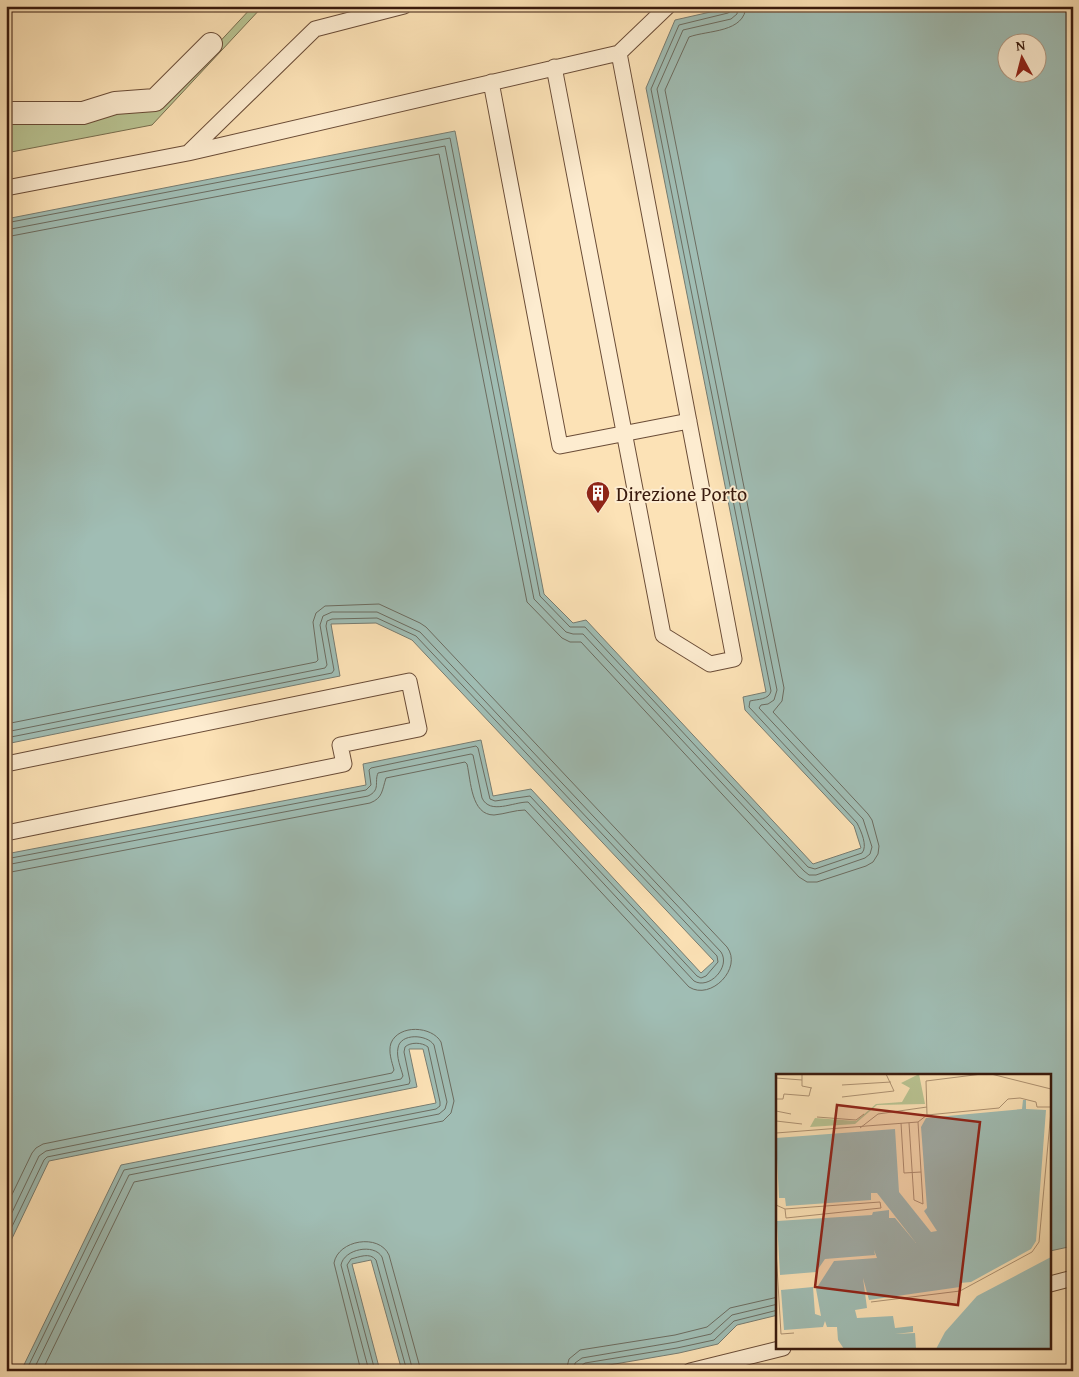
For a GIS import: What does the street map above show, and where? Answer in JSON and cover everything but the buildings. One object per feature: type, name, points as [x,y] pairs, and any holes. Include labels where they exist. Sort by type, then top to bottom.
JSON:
[{"type":"street","points":[[6,113],[83,113],[115,103],[155,100],[211,44]]},
{"type":"lane","points":[[188,154],[315,28],[404,6]]},
{"type":"lane","points":[[6,188],[188,154],[619,53],[668,6]]},
{"type":"lane","points":[[554,68],[663,635],[710,664],[734,660],[619,53]]},
{"type":"lane","points":[[491,82],[560,446],[689,421]]},
{"type":"lane","points":[[6,764],[409,681],[419,728],[340,745],[344,764],[6,833]]},
{"type":"lane","points":[[1052,1283],[1073,1278]]},
{"type":"lane","points":[[690,1371],[776,1350]]},
{"type":"green space","points":[[253,6],[263,6],[152,125],[6,153],[6,123],[159,107]]},
{"type":"water","points":[[737,6],[1073,6],[1073,1246],[1052,1251],[1052,1074],[776,1074],[776,1315],[737,1325],[718,1344],[679,1353],[574,1371],[402,1371],[371,1260],[352,1264],[380,1371],[21,1371],[121,1165],[436,1103],[423,1049],[409,1049],[417,1087],[49,1161],[6,1251],[6,854],[366,785],[363,764],[481,740],[493,796],[531,789],[701,973],[714,961],[412,640],[376,623],[331,624],[340,676],[6,744],[6,219],[455,131],[544,594],[573,623],[586,620],[813,864],[861,848],[854,826],[745,710],[743,697],[766,692],[646,88],[675,20]]},
{"type":"place","name":"Direzione Porto","points":[[598,514]]}]
